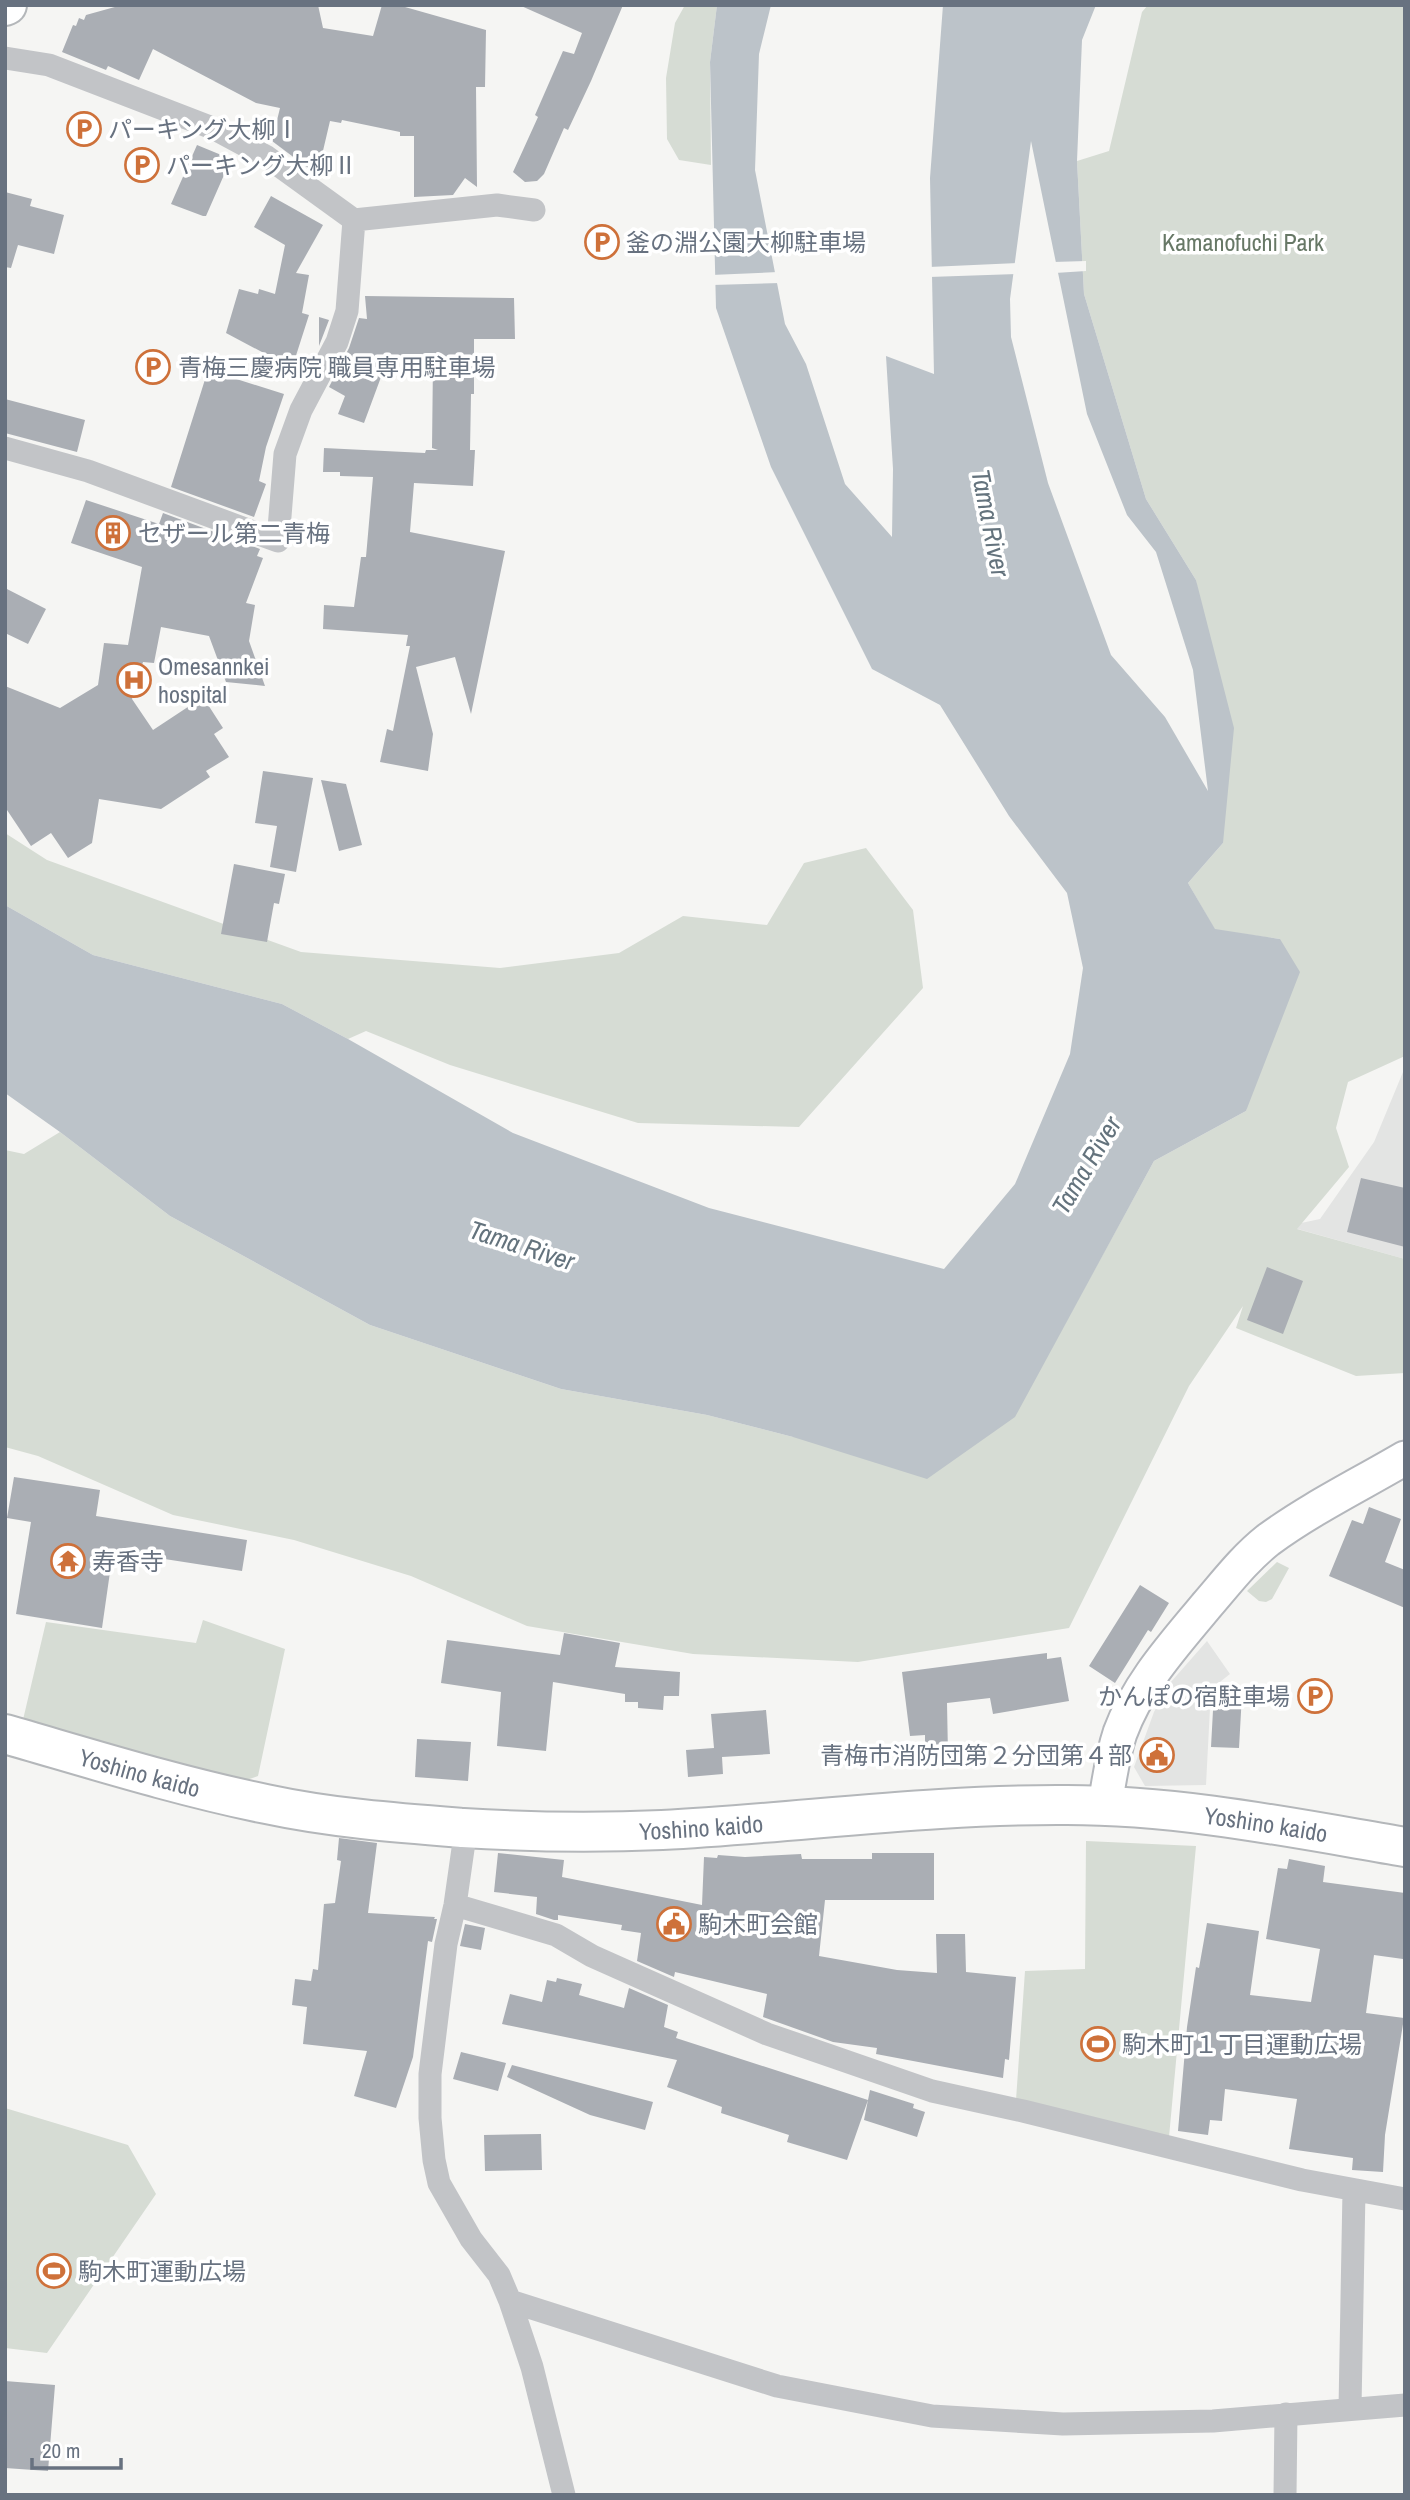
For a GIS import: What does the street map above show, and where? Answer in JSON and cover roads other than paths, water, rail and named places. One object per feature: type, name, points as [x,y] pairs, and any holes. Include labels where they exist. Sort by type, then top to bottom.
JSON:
[{"type":"highway","name":"Yoshino kaido","points":[[5,1734],[176,1783],[270,1805],[341,1816],[466,1828],[662,1830],[956,1808],[1105,1806],[1263,1823],[1405,1847]]},
{"type":"street","points":[[5,58],[32,60],[50,65],[215,129],[267,157],[354,220],[497,205],[534,210]]},
{"type":"street","points":[[5,449],[88,471],[278,541],[285,454],[301,410],[337,342],[347,311],[354,220]]},
{"type":"street","points":[[1105,1806],[1115,1751],[1139,1692],[1159,1662],[1243,1563],[1267,1541],[1296,1521],[1405,1458]]},
{"type":"street","points":[[466,1828],[455,1905],[446,1944],[430,2074],[434,2160],[439,2183],[471,2239],[499,2275],[510,2301],[532,2367],[564,2495]]},
{"type":"street","points":[[455,1905],[556,1935],[592,1956],[767,2034],[932,2091],[1290,2177],[1405,2199]]},
{"type":"street","points":[[1350,2408],[1354,2190]]},
{"type":"street","points":[[510,2301],[777,2386],[932,2416],[1063,2424],[1213,2421],[1405,2405]]},
{"type":"street","points":[[1285,2495],[1286,2414]]},
{"type":"water","name":"Tama River","points":[[717,5],[771,5],[759,54],[755,170],[785,324],[806,364],[845,484],[892,537],[893,469],[886,356],[934,374],[930,178],[943,5],[1096,5],[1082,40],[1077,161],[1084,294],[1146,499],[1196,580],[1234,728],[1223,843],[1188,883],[1215,929],[1280,939],[1300,972],[1246,1111],[1154,1161],[1015,1417],[927,1479],[793,1437],[707,1415],[561,1389],[370,1325],[170,1216],[5,1093],[5,905],[93,955],[282,1004],[513,1133],[709,1208],[944,1269],[1015,1184],[1070,1054],[1083,968],[1067,893],[1009,816],[940,705],[872,669],[771,467],[716,308],[710,62]],"holes":[[[1031,141],[1087,414],[1127,515],[1156,552],[1193,670],[1208,791],[1165,717],[1111,655],[1048,483],[1011,337],[1010,299]]]},
{"type":"place","name":"パーキング大柳Ⅰ","points":[[84,129]]},
{"type":"place","name":"パーキング大柳Ⅱ","points":[[142,165]]},
{"type":"place","name":"釜の淵公園大柳駐車場","points":[[602,242]]},
{"type":"place","name":"青梅三慶病院 職員専用駐車場","points":[[153,367]]},
{"type":"place","name":"セザール第二青梅","points":[[113,533]]},
{"type":"place","name":"Omesannkei hospital","points":[[134,680]]},
{"type":"place","name":"寿香寺","points":[[68,1561]]},
{"type":"place","name":"かんぽの宿駐車場","points":[[1315,1696]]},
{"type":"place","name":"青梅市消防団第２分団第４部","points":[[1157,1755]]},
{"type":"place","name":"駒木町会館","points":[[674,1924]]},
{"type":"place","name":"駒木町１丁目運動広場","points":[[1098,2044]]},
{"type":"place","name":"駒木町運動広場","points":[[54,2271]]},
{"type":"park label","name":"Kamanofuchi Park","points":[[1243,242]]}]
